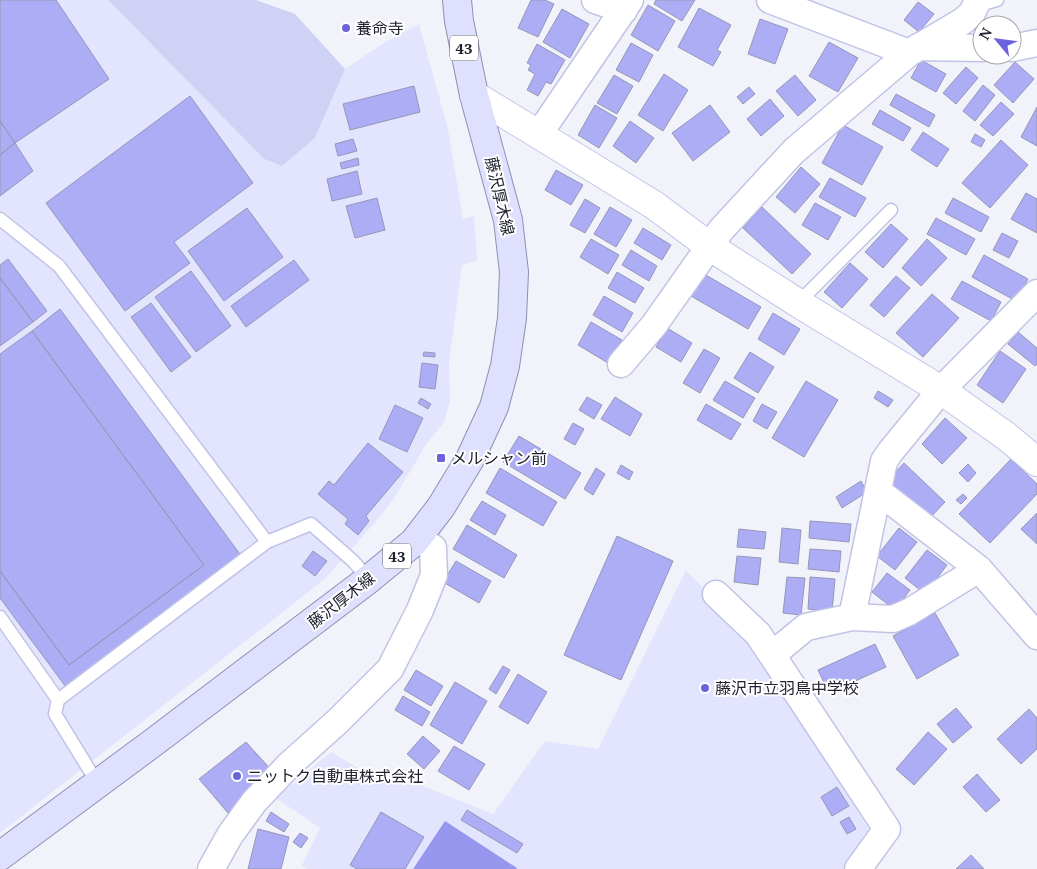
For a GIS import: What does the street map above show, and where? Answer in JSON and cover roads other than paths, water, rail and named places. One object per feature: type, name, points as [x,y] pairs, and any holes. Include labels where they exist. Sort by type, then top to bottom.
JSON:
[{"type":"main road","name":"藤沢厚木線","points":[[0,856],[369,579],[418,538],[441,508],[465,467],[494,407],[505,366],[512,318],[514,272],[508,220],[474,95],[459,21],[457,0]]},
{"type":"street","points":[[539,134],[627,5],[595,0]]},
{"type":"street","points":[[770,0],[914,50],[972,48]]},
{"type":"street","points":[[621,364],[654,326],[709,246],[734,216],[794,152],[914,50],[963,21],[984,2]]},
{"type":"street","points":[[1022,46],[1037,43]]},
{"type":"street","points":[[474,95],[654,205],[709,246],[941,390],[1006,436],[1037,462]]},
{"type":"street","points":[[852,617],[864,551],[884,461],[890,451],[941,390],[1037,293]]},
{"type":"street","points":[[878,490],[979,569],[1037,636]]},
{"type":"street","points":[[211,869],[230,836],[254,802],[289,765],[338,721],[390,669],[420,610],[434,574],[433,548],[418,538]]},
{"type":"street","points":[[772,655],[806,628],[852,617],[893,619],[909,612],[979,569]]},
{"type":"street","points":[[716,594],[758,634],[887,830],[858,869]]},
{"type":"lane","points":[[798,303],[891,210]]},
{"type":"lane","points":[[0,219],[59,266],[268,542]]},
{"type":"lane","points":[[98,784],[55,714],[58,700],[268,542],[311,524],[353,561],[369,579]]},
{"type":"lane","points":[[0,618],[58,700]]},
{"type":"place","name":"養命寺","points":[[346,28]]},
{"type":"place","name":"メルシャン前","points":[[441,458]]},
{"type":"place","name":"藤沢市立羽鳥中学校","points":[[705,688]]},
{"type":"place","name":"ニットク自動車株式会社","points":[[237,776]]}]
